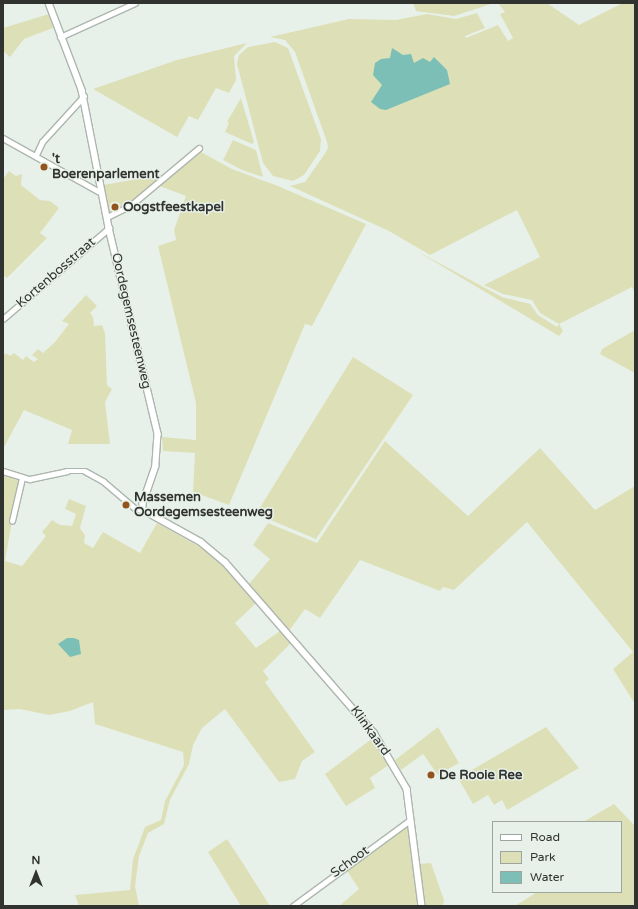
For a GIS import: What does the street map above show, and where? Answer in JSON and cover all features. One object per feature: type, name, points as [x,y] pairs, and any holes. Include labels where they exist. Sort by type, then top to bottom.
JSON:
[{"type":"street","name":"Oordegemsesteenweg","points":[[49,3],[60,37],[84,96],[109,228],[158,441],[156,466],[143,503],[143,510]]},
{"type":"street","points":[[60,37],[135,3]]},
{"type":"street","points":[[36,155],[42,142],[84,96]]},
{"type":"street","points":[[3,138],[36,155],[98,191],[102,191]]},
{"type":"street","points":[[107,216],[124,210],[199,148]]},
{"type":"street","name":"Kortenbosstraat","points":[[3,319],[109,228]]},
{"type":"street","points":[[3,471],[22,478],[36,479],[67,471],[85,471],[103,481],[136,509],[143,510]]},
{"type":"street","points":[[12,521],[22,478]]},
{"type":"street","name":"Klinkaard","points":[[143,510],[213,550],[249,589],[374,733],[404,782],[408,794],[410,820],[422,906]]},
{"type":"street","name":"Schoot","points":[[293,906],[410,820]]},
{"type":"green space","points":[[413,3],[491,4],[454,16],[416,11]]},
{"type":"green space","points":[[498,3],[547,3],[579,25],[623,3],[635,3],[635,293],[632,287],[559,324],[540,313],[532,300],[503,294],[484,285],[540,257],[517,210],[430,255],[389,231],[290,186],[305,182],[328,148],[295,52],[285,40],[270,37],[349,19],[396,20],[427,14],[456,19],[477,13],[485,28],[465,36],[466,38],[498,25],[508,41],[513,38],[500,14],[505,12]]},
{"type":"green space","points":[[49,14],[53,28],[24,39],[10,57],[3,51],[3,28]]},
{"type":"green space","points":[[275,42],[288,48],[321,139],[320,151],[304,175],[293,181],[273,176],[263,163],[237,64],[239,55],[248,47]]},
{"type":"green space","points":[[247,43],[234,56],[236,80],[229,93],[216,88],[198,120],[189,116],[177,137],[93,89],[177,60]]},
{"type":"green space","points":[[241,98],[254,142],[252,144],[225,132],[229,123],[227,122]]},
{"type":"green space","points":[[233,140],[256,150],[263,177],[242,170],[223,160]]},
{"type":"green space","points":[[199,151],[232,169],[278,186],[366,224],[312,326],[305,324],[229,505],[193,492],[195,453],[163,451],[162,437],[196,440],[196,403],[158,246],[176,240],[174,230],[186,196],[157,185]]},
{"type":"green space","points":[[9,171],[16,176],[22,174],[21,185],[40,200],[50,201],[59,208],[40,233],[47,238],[7,278],[3,275],[3,179]]},
{"type":"green space","points":[[161,175],[162,178],[126,207],[109,212],[103,185]]},
{"type":"green space","points":[[415,250],[502,297],[530,304],[538,315],[557,327],[559,324],[563,331],[559,336]]},
{"type":"green space","points":[[86,295],[97,306],[90,313],[93,317],[94,326],[102,325],[105,333],[107,385],[112,389],[105,402],[110,444],[68,444],[72,430],[24,410],[3,449],[3,356],[6,353],[10,356],[14,353],[23,360],[26,356],[34,362],[38,359],[32,355],[38,349],[43,353],[55,342],[69,324],[62,321]]},
{"type":"green space","points":[[635,330],[635,373],[600,354],[602,349]]},
{"type":"green space","points":[[353,357],[413,395],[316,539],[256,514]]},
{"type":"green space","points":[[385,441],[468,516],[540,448],[595,510],[635,486],[635,704],[613,669],[633,652],[527,522],[454,590],[443,587],[440,591],[360,560],[320,618],[305,609],[289,631],[249,584],[270,559],[253,545],[268,523],[317,543]]},
{"type":"green space","points":[[3,474],[19,481],[5,561],[22,566],[46,536],[42,532],[52,520],[60,525],[72,526],[76,514],[65,509],[69,499],[86,506],[80,528],[85,535],[84,543],[93,548],[103,532],[140,553],[157,523],[212,554],[256,603],[235,623],[256,648],[280,631],[291,643],[263,671],[269,679],[265,682],[315,752],[302,761],[295,779],[279,782],[225,709],[202,728],[193,745],[189,764],[170,800],[164,824],[148,833],[139,856],[135,886],[139,906],[79,906],[75,895],[130,890],[133,859],[145,827],[161,820],[165,801],[184,765],[183,752],[95,724],[93,702],[70,711],[49,715],[20,709],[3,710]]},
{"type":"green space","points":[[438,727],[459,763],[438,775],[423,754],[401,770],[395,760]]},
{"type":"green space","points":[[546,727],[579,768],[507,810],[502,800],[494,805],[488,795],[473,804],[458,778]]},
{"type":"green space","points":[[373,738],[390,764],[370,778],[375,788],[346,806],[325,774]]},
{"type":"green space","points":[[614,804],[635,826],[635,906],[515,906],[535,893],[622,893],[622,821],[585,821]]},
{"type":"green space","points":[[405,827],[409,830],[419,906],[339,906],[359,889],[346,869]]},
{"type":"green space","points":[[227,839],[270,906],[241,906],[208,852]]},
{"type":"green space","points":[[431,863],[444,900],[443,906],[425,906],[418,864]]},
{"type":"water","points":[[392,48],[403,55],[411,54],[414,63],[423,58],[430,62],[434,57],[447,70],[450,84],[386,110],[380,109],[371,102],[382,85],[373,75],[375,63],[381,59],[390,58]]},
{"type":"water","points":[[67,638],[79,640],[81,654],[70,657],[58,644]]},
{"type":"place","name":"'t Boerenparlement","points":[[44,167]]},
{"type":"place","name":"Oogstfeestkapel","points":[[115,207]]},
{"type":"place","name":"Massemen Oordegemsesteenweg","points":[[126,505]]},
{"type":"place","name":"De Rooie Ree","points":[[431,775]]}]
